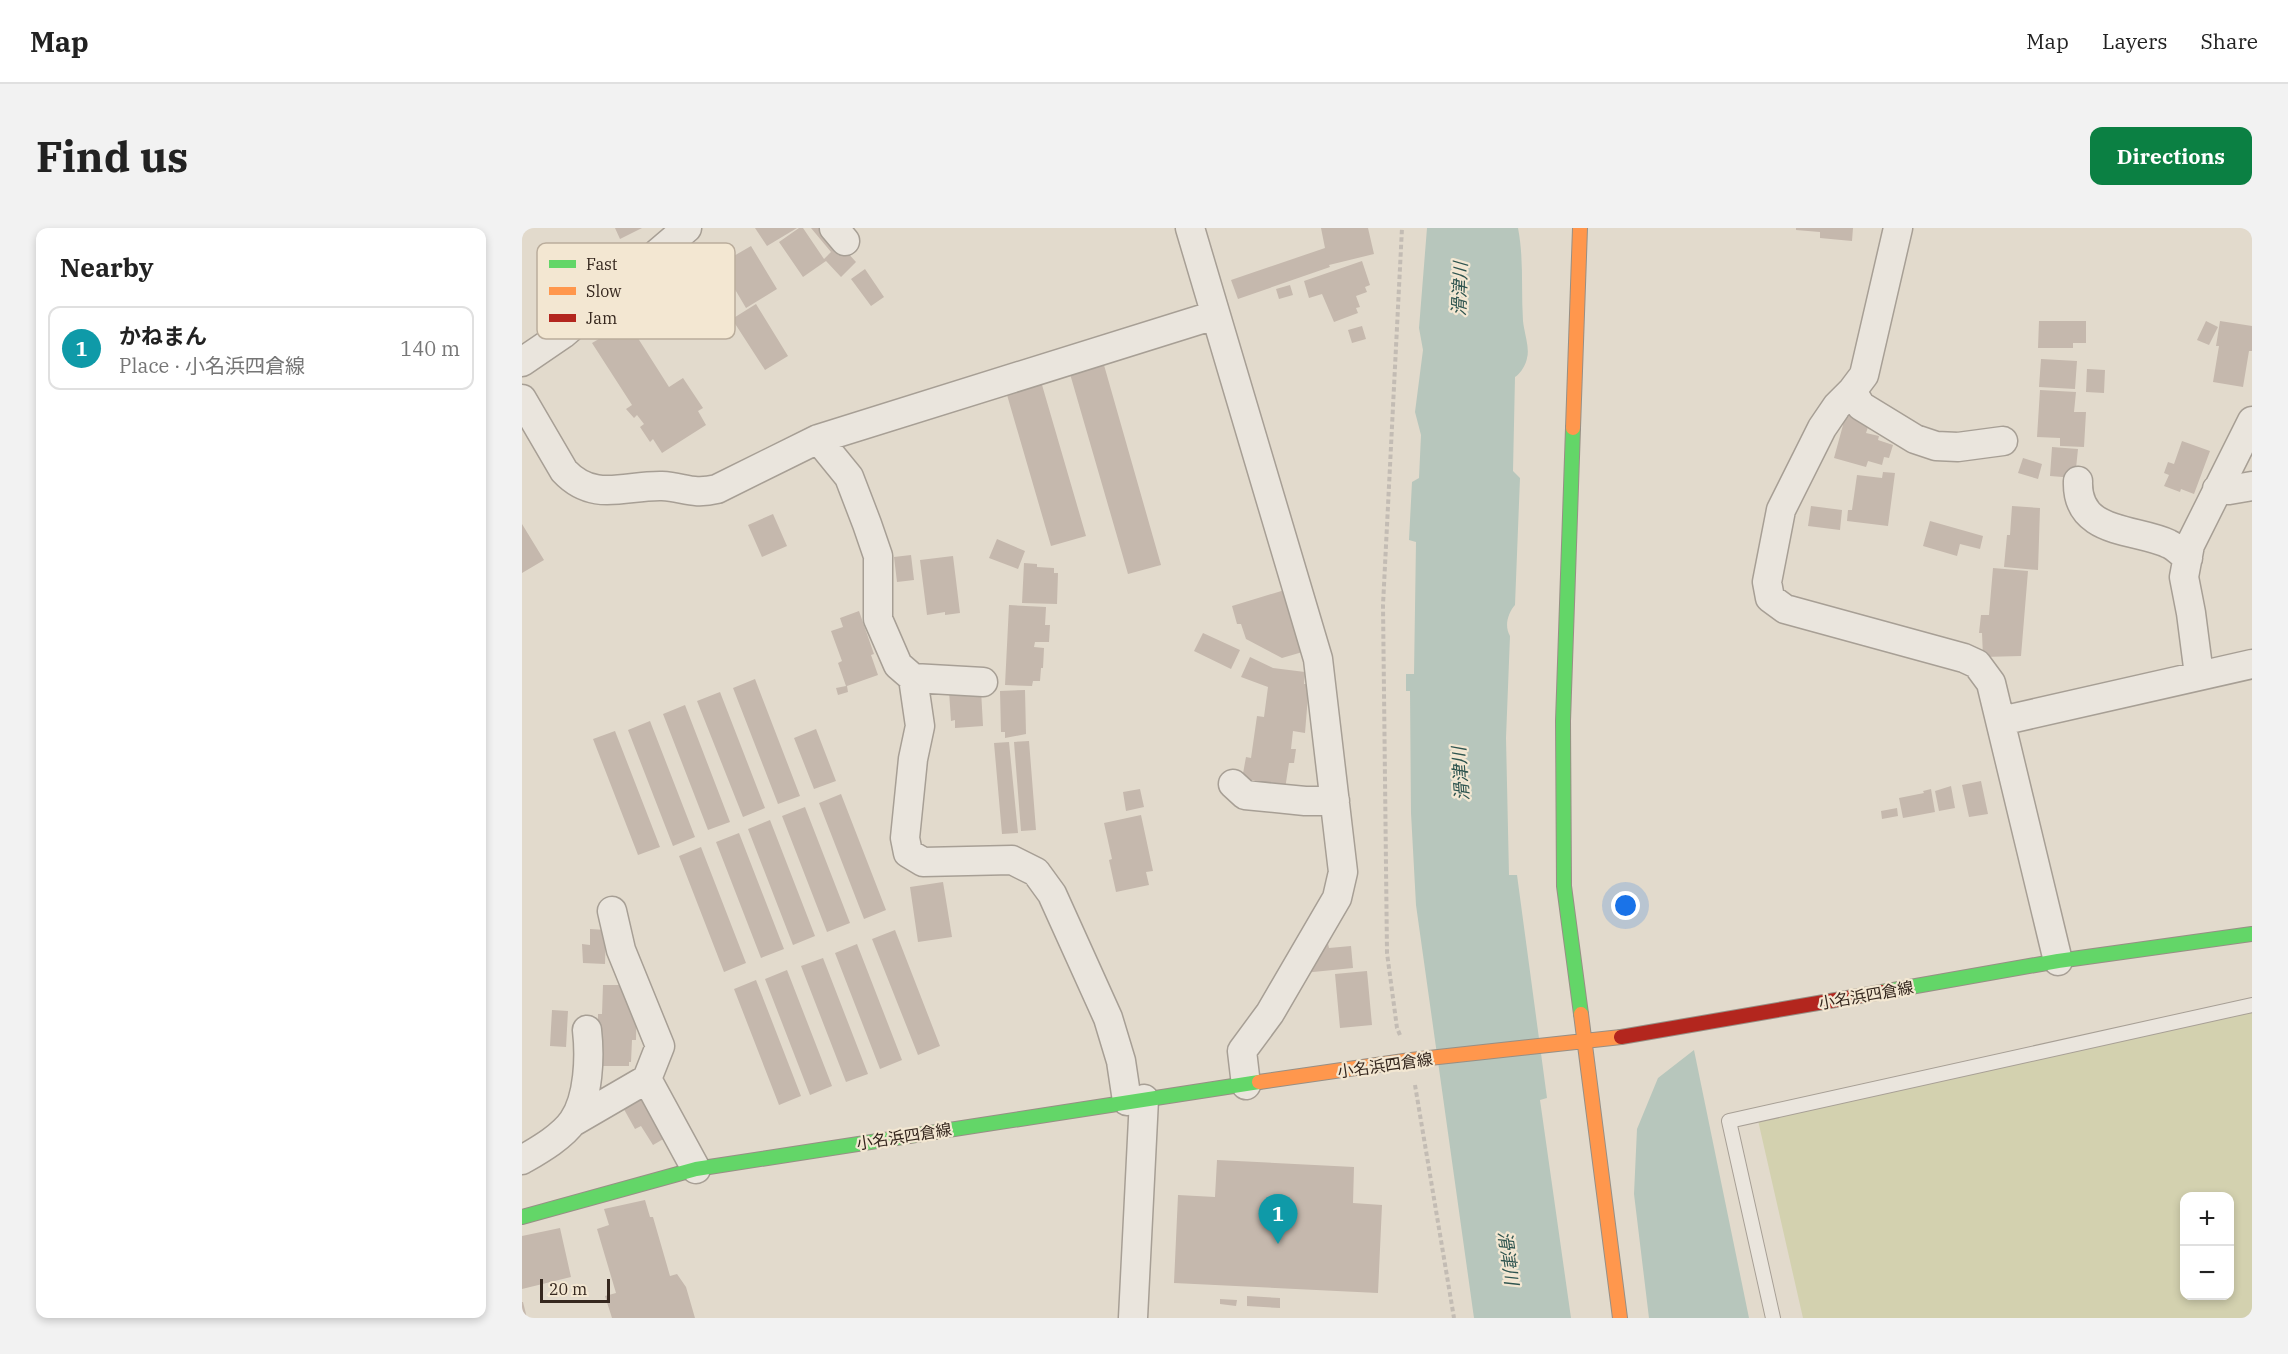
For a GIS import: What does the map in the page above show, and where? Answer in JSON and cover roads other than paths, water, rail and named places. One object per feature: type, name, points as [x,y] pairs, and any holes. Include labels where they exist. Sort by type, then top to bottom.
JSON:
[{"type":"main road","points":[[1580,228],[1563,733],[1564,886],[1620,1318]]},
{"type":"main road","name":"小名浜四倉線","points":[[522,1217],[696,1169],[1135,1100],[1416,1059],[1652,1032],[2058,961],[2252,934]]},
{"type":"street","points":[[1190,228],[1318,659],[1343,872],[1337,897],[1270,1013],[1242,1051],[1246,1085]]},
{"type":"street","points":[[1898,228],[1864,375],[1852,392],[1837,406],[1822,428],[1781,510],[1767,582],[1770,598],[1785,609],[1964,658],[1977,664],[1991,684],[2058,961]]},
{"type":"street","points":[[522,399],[570,477],[588,488],[605,492],[662,486],[701,493],[717,489],[818,439],[1215,315]]},
{"type":"street","points":[[522,362],[556,339]]},
{"type":"street","points":[[1852,392],[1861,406],[1915,439],[1936,446],[1958,447],[2003,441]]},
{"type":"street","points":[[2199,675],[2184,577],[2187,558],[2190,545],[2252,422]]},
{"type":"street","points":[[818,439],[849,477],[878,556],[878,619],[898,664],[913,678],[920,726],[913,759],[905,838],[908,853],[923,862],[1012,860],[1036,872],[1052,894],[1108,1018],[1135,1100],[1133,1318]]},
{"type":"street","points":[[2078,481],[2078,493],[2083,505],[2093,518],[2104,526],[2171,545],[2187,558]]},
{"type":"street","points":[[2217,489],[2229,490],[2252,486]]},
{"type":"street","points":[[2001,722],[2252,664]]},
{"type":"street","points":[[913,678],[983,682]]},
{"type":"street","points":[[1233,784],[1245,795],[1305,801],[1335,801]]},
{"type":"street","points":[[522,1160],[554,1139],[573,1122],[647,1079],[660,1046],[621,950],[612,911]]},
{"type":"street","points":[[573,1122],[581,1107],[587,1072],[589,1049],[587,1030]]},
{"type":"street","points":[[647,1079],[696,1169]]},
{"type":"lane","points":[[1773,1318],[1729,1121],[2252,1005]]},
{"type":"water","name":"滑津川","points":[[1427,228],[1518,228],[1520,240],[1523,321],[1528,354],[1524,366],[1515,377],[1513,471],[1520,478],[1515,605],[1510,612],[1507,624],[1510,636],[1506,738],[1509,875],[1517,875],[1547,1098],[1540,1100],[1571,1318],[1474,1318],[1416,905],[1411,813],[1410,691],[1406,691],[1406,674],[1414,674],[1416,542],[1409,540],[1412,482],[1419,478],[1421,435],[1415,412],[1423,350],[1419,328]]},
{"type":"water","points":[[1694,1050],[1749,1318],[1649,1318],[1634,1194],[1637,1129],[1658,1078]]},
{"type":"place","name":"かねまん","points":[[1278,1244]]}]
